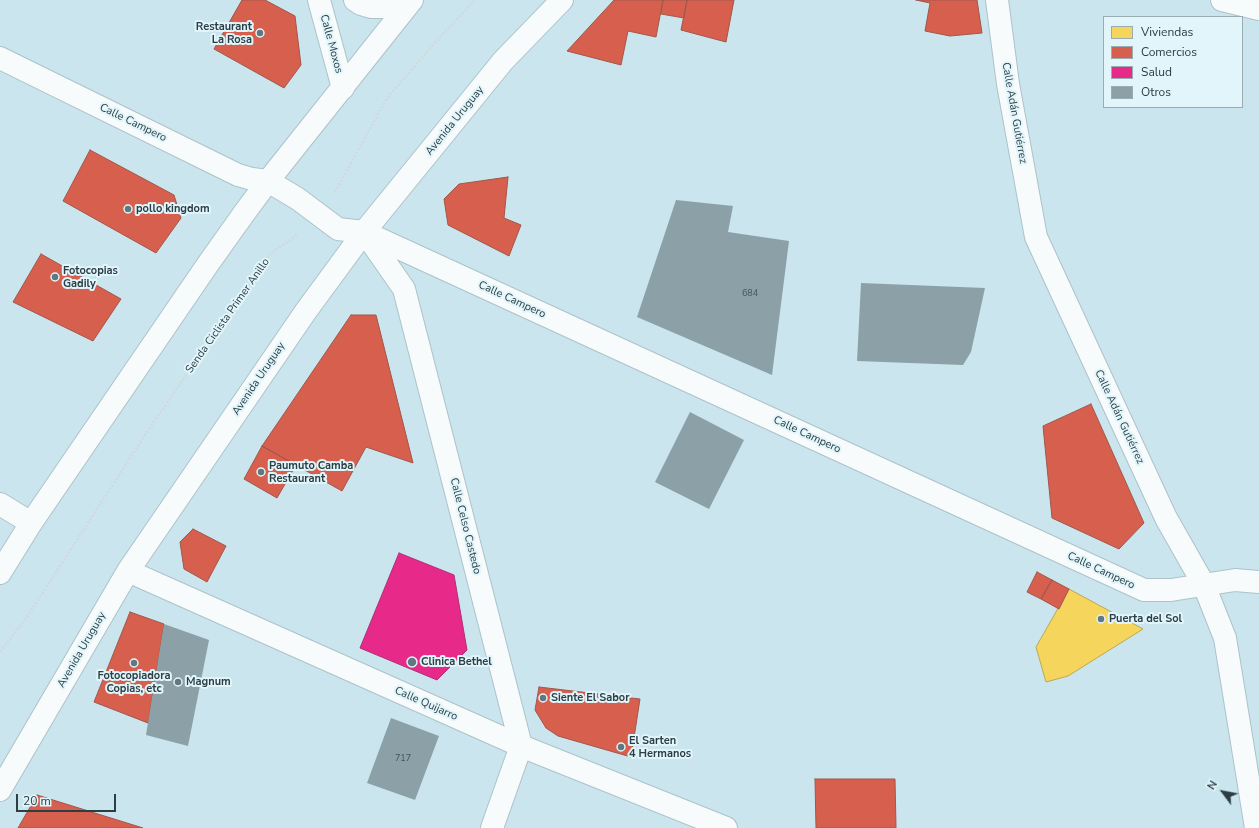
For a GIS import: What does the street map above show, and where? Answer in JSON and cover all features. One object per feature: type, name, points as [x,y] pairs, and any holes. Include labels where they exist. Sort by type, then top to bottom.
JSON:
[{"type":"street","name":"Calle Moxos","points":[[319,0],[343,88]]},
{"type":"street","points":[[355,0],[361,4],[371,7],[381,7],[392,6],[406,0]]},
{"type":"street","points":[[0,573],[31,523],[208,264],[268,181],[412,0]]},
{"type":"street","name":"Avenida Uruguay","points":[[0,790],[128,572],[306,311],[364,232],[503,61],[562,0]]},
{"type":"street","name":"Calle Adán Gutiérrez","points":[[997,0],[1008,84],[1036,237],[1166,518],[1204,585],[1225,638],[1256,828]]},
{"type":"street","points":[[1222,0],[1259,9]]},
{"type":"street","name":"Calle Campero","points":[[0,58],[238,174],[252,179],[268,181],[298,199],[338,229],[364,232],[1144,590],[1171,590],[1235,580],[1259,582]]},
{"type":"street","name":"Calle Celso Castedo","points":[[364,232],[404,290],[521,746]]},
{"type":"street","points":[[0,504],[31,523]]},
{"type":"street","name":"Calle Quijarro","points":[[128,572],[521,746],[726,828]]},
{"type":"street","points":[[492,828],[521,746]]},
{"type":"path","name":"Senda Ciclista Primer Anillo","points":[[0,652],[27,617],[143,438],[270,254],[322,218],[387,98],[439,38],[475,0]]},
{"type":"building: Viviendas","points":[[1069,589],[1143,629],[1068,676],[1046,682],[1036,647]]},
{"type":"building: Comercios","name":"Restaurant La Rosa","points":[[242,0],[265,0],[295,16],[301,65],[284,88],[214,49]]},
{"type":"building: Comercios","points":[[614,0],[663,0],[656,37],[628,31],[621,65],[567,51]]},
{"type":"building: Comercios","points":[[663,0],[687,0],[684,18],[661,14]]},
{"type":"building: Comercios","points":[[687,0],[734,0],[726,42],[681,30]]},
{"type":"building: Comercios","points":[[916,0],[977,0],[982,33],[950,36],[925,31],[930,3]]},
{"type":"building: Comercios","name":"pollo kingdom","points":[[90,150],[174,195],[181,218],[156,253],[63,201]]},
{"type":"building: Comercios","points":[[508,177],[504,218],[521,225],[509,256],[448,225],[444,199],[459,184]]},
{"type":"building: Comercios","name":"Fotocopias Gadily","points":[[41,254],[121,299],[93,341],[13,302]]},
{"type":"building: Comercios","points":[[351,315],[376,315],[413,463],[366,447],[342,491],[262,446]]},
{"type":"building: Comercios","points":[[1091,404],[1144,523],[1119,549],[1052,518],[1043,426]]},
{"type":"building: Comercios","points":[[262,446],[296,465],[277,498],[244,479]]},
{"type":"building: Comercios","points":[[193,529],[226,546],[207,582],[184,569],[180,542]]},
{"type":"building: Comercios","points":[[1037,572],[1052,580],[1041,599],[1027,592]]},
{"type":"building: Comercios","points":[[1052,580],[1069,589],[1059,609],[1041,599]]},
{"type":"building: Comercios","name":"Fotocopiadora Copias, etc","points":[[130,612],[164,624],[148,723],[94,702]]},
{"type":"building: Comercios","points":[[539,687],[640,699],[631,757],[558,736],[546,728],[535,710]]},
{"type":"building: Comercios","points":[[815,779],[895,779],[896,828],[816,828]]},
{"type":"building: Comercios","points":[[37,795],[143,828],[18,828]]},
{"type":"building: Salud","points":[[399,553],[454,575],[467,650],[437,680],[360,648]]},
{"type":"building: Otros","points":[[676,200],[733,206],[728,232],[789,241],[772,375],[637,317]]},
{"type":"building: Otros","points":[[861,283],[985,288],[971,352],[963,365],[857,361]]},
{"type":"building: Otros","points":[[690,412],[744,440],[709,509],[655,482]]},
{"type":"building: Otros","name":"Magnum","points":[[164,624],[209,640],[188,746],[146,735]]},
{"type":"building: Otros","points":[[391,718],[439,736],[415,800],[367,783]]},
{"type":"place","name":"Restaurant La Rosa","points":[[260,33]]},
{"type":"place","name":"pollo kingdom","points":[[128,209]]},
{"type":"place","name":"Fotocopias Gadily","points":[[55,277]]},
{"type":"place","name":"Paumuto Camba Restaurant","points":[[261,472]]},
{"type":"place","name":"Puerta del Sol","points":[[1101,619]]},
{"type":"place","name":"Clinica Bethel","points":[[412,662]]},
{"type":"place","name":"Fotocopiadora Copias, etc","points":[[134,663]]},
{"type":"place","name":"Magnum","points":[[178,682]]},
{"type":"place","name":"Siente El Sabor","points":[[543,698]]},
{"type":"place","name":"El Sarten 4 Hermanos","points":[[621,747]]}]
